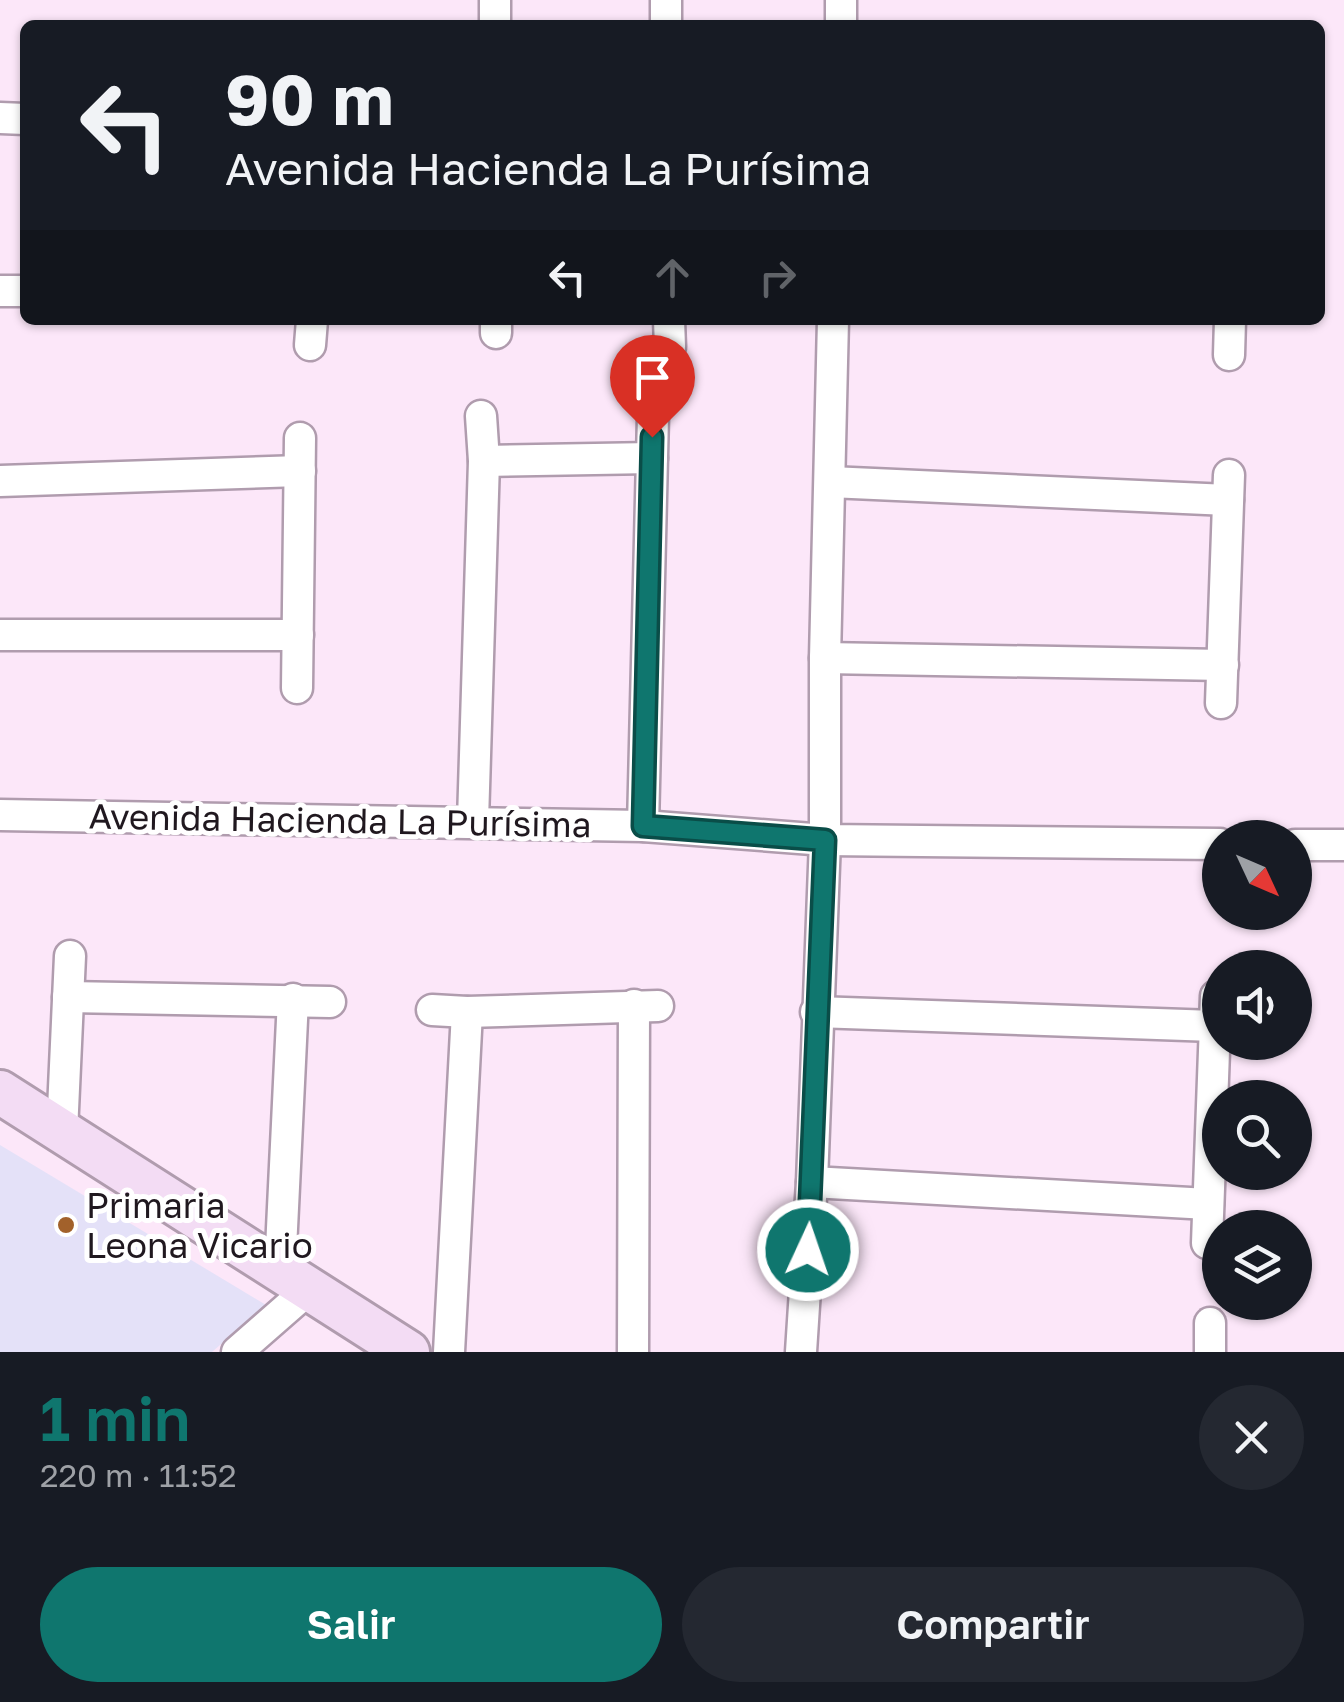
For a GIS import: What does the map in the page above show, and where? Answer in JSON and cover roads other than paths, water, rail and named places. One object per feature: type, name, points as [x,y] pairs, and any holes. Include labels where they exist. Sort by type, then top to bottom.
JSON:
[{"type":"street","points":[[801,1352],[812,1182],[825,840],[825,658],[834,325]]},
{"type":"street","points":[[1229,354],[1230,325]]},
{"type":"street","points":[[473,822],[484,461],[481,416]]},
{"type":"street","points":[[643,826],[653,416]]},
{"type":"street","points":[[297,688],[300,438]]},
{"type":"street","points":[[484,461],[652,458]]},
{"type":"street","points":[[0,481],[300,471]]},
{"type":"street","points":[[830,482],[1228,488],[1221,703]]},
{"type":"street","points":[[0,634],[298,636]]},
{"type":"street","points":[[825,658],[1223,665]]},
{"type":"street","name":"Avenida Hacienda La Purísima","points":[[0,815],[643,826],[825,840],[1202,844]]},
{"type":"street","points":[[1312,845],[1344,845]]},
{"type":"street","points":[[62,1132],[70,956]]},
{"type":"street","points":[[68,997],[330,1002]]},
{"type":"street","points":[[237,1352],[294,1280],[293,999]]},
{"type":"street","points":[[432,1010],[646,1005],[633,1352]]},
{"type":"street","points":[[816,1012],[1215,1011],[1208,1210]]},
{"type":"street","points":[[449,1352],[466,1012]]},
{"type":"street","points":[[0,1092],[408,1352]]},
{"type":"street","points":[[812,1182],[1208,1204]]},
{"type":"place","name":"Primaria Leona Vicario","points":[[66,1225]]}]
